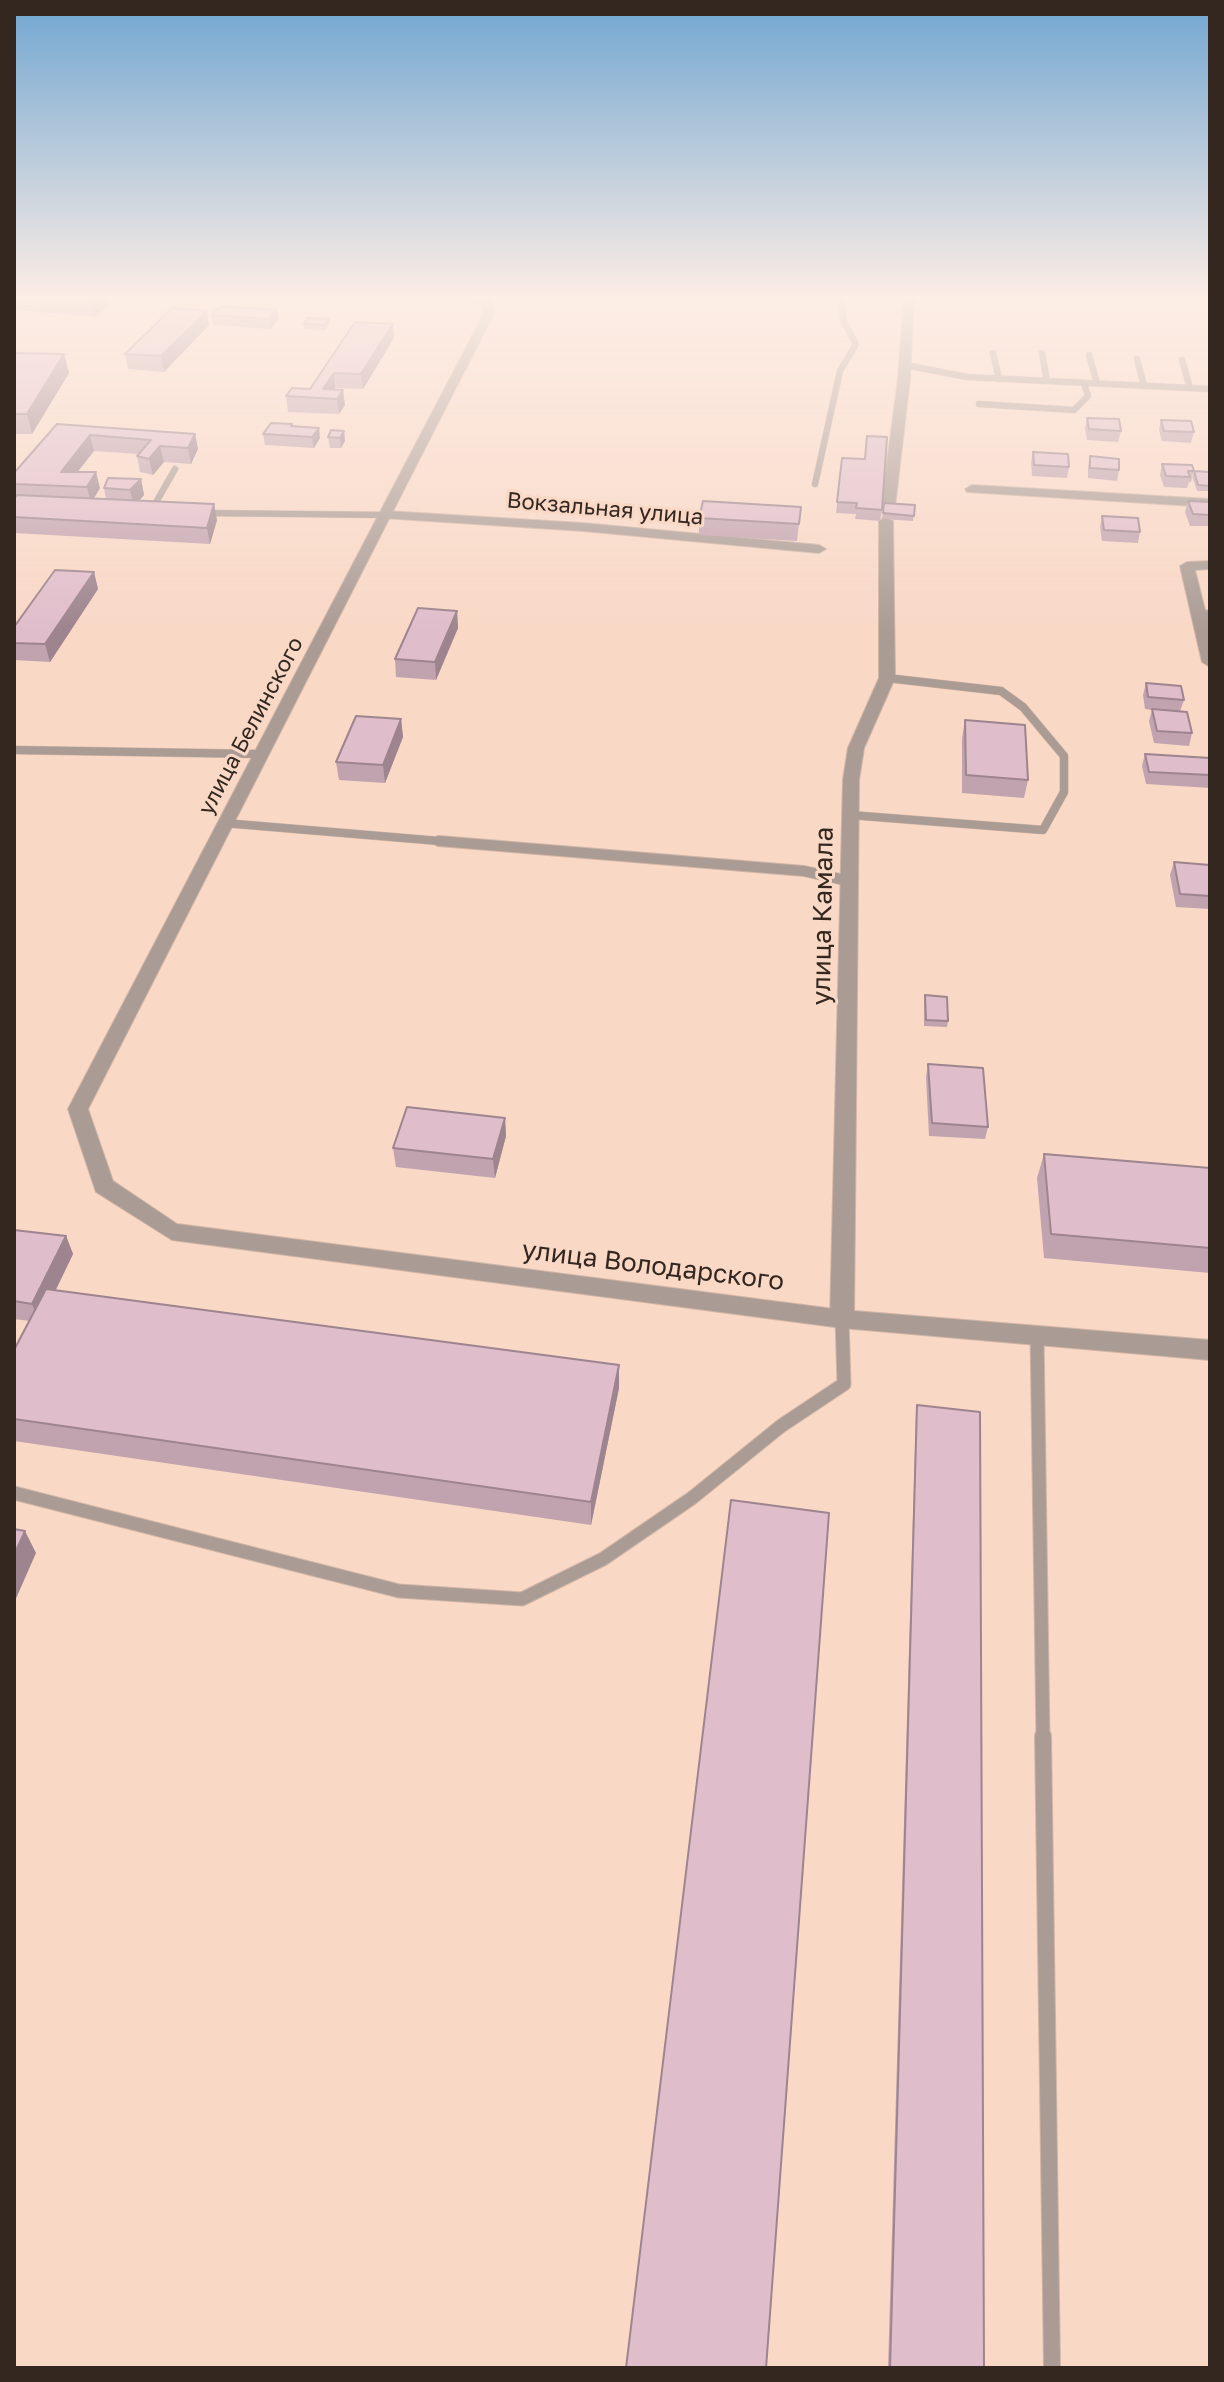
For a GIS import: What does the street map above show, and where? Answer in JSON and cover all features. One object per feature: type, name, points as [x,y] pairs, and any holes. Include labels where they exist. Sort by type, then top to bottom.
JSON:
[{"type":"street","name":"улица Белинского","points":[[104,1186],[78,1109],[259,754],[440,409]]},
{"type":"street","name":"улица Камала","points":[[842,1319],[851,780],[856,748],[887,678],[887,514],[900,409]]},
{"type":"street","points":[[972,489],[1210,503]]},
{"type":"street","name":"Вокзальная улица","points":[[387,515],[583,527],[819,549]]},
{"type":"street","points":[[1210,565],[1187,566],[1204,614],[1210,662]]},
{"type":"street","name":"улица Володарского","points":[[104,1186],[172,1232],[842,1319],[1210,1350]]},
{"type":"lane","points":[[815,484],[832,409]]},
{"type":"lane","points":[[163,511],[150,510],[175,469]]},
{"type":"lane","points":[[190,513],[387,515]]},
{"type":"lane","points":[[850,815],[1043,830],[1064,792],[1064,756],[1023,707],[1001,691],[887,678]]},
{"type":"lane","points":[[14,750],[259,754]]},
{"type":"lane","points":[[224,823],[804,871],[849,881]]},
{"type":"lane","points":[[14,1493],[399,1591],[522,1599],[603,1559],[692,1498],[781,1426],[844,1384],[842,1319]]},
{"type":"lane","points":[[1037,1335],[1052,2368]]},
{"type":"building","points":[[14,409],[30,409],[27,414],[14,414]]},
{"type":"building","points":[[1087,418],[1119,419],[1121,431],[1089,429]]},
{"type":"building","points":[[1161,420],[1191,421],[1194,432],[1164,431]]},
{"type":"building","points":[[271,423],[319,428],[312,437],[263,434]]},
{"type":"building","points":[[57,424],[195,434],[188,448],[160,446],[149,459],[137,456],[151,440],[90,435],[61,472],[96,472],[87,487],[14,484],[14,473]]},
{"type":"building","points":[[331,430],[344,431],[340,438],[328,437]]},
{"type":"building","points":[[867,436],[887,437],[882,510],[856,508],[857,503],[837,502],[842,458],[865,459]]},
{"type":"building","points":[[1033,452],[1068,454],[1069,467],[1034,465]]},
{"type":"building","points":[[1090,456],[1119,459],[1119,470],[1090,468]]},
{"type":"building","points":[[1162,464],[1192,465],[1194,471],[1188,471],[1190,477],[1166,476]]},
{"type":"building","points":[[1194,471],[1210,472],[1210,486],[1198,485]]},
{"type":"building","points":[[108,478],[141,479],[130,490],[104,488]]},
{"type":"building","points":[[17,495],[214,504],[207,528],[14,517],[14,499]]},
{"type":"building","points":[[703,501],[801,507],[799,524],[699,518]]},
{"type":"building","points":[[1188,501],[1210,502],[1210,515],[1193,514]]},
{"type":"building","points":[[884,503],[915,505],[914,516],[883,513]]},
{"type":"building","points":[[1102,516],[1138,518],[1140,532],[1104,530]]},
{"type":"building","points":[[55,570],[94,572],[45,644],[14,643],[14,627]]},
{"type":"building","points":[[418,608],[457,611],[435,662],[395,659]]},
{"type":"building","points":[[1146,683],[1181,686],[1184,700],[1148,697]]},
{"type":"building","points":[[1152,709],[1187,712],[1192,733],[1157,731]]},
{"type":"building","points":[[356,716],[401,719],[383,765],[336,762]]},
{"type":"building","points":[[965,720],[1025,725],[1028,780],[966,775]]},
{"type":"building","points":[[1145,754],[1210,758],[1210,775],[1149,772]]},
{"type":"building","points":[[1174,862],[1210,865],[1210,896],[1180,894]]},
{"type":"building","points":[[925,995],[947,997],[948,1021],[926,1020]]},
{"type":"building","points":[[928,1064],[983,1068],[988,1127],[932,1123]]},
{"type":"building","points":[[407,1107],[505,1118],[493,1159],[393,1148]]},
{"type":"building","points":[[1044,1154],[1210,1168],[1210,1248],[1051,1234]]},
{"type":"building","points":[[14,1230],[66,1236],[32,1304],[14,1301]]},
{"type":"building","points":[[46,1289],[619,1365],[591,1502],[14,1419],[14,1350]]},
{"type":"building","points":[[917,1405],[980,1412],[984,2368],[890,2368]]},
{"type":"building","points":[[731,1500],[829,1513],[766,2368],[626,2368]]},
{"type":"building","points":[[14,1529],[25,1531],[14,1555]]}]
